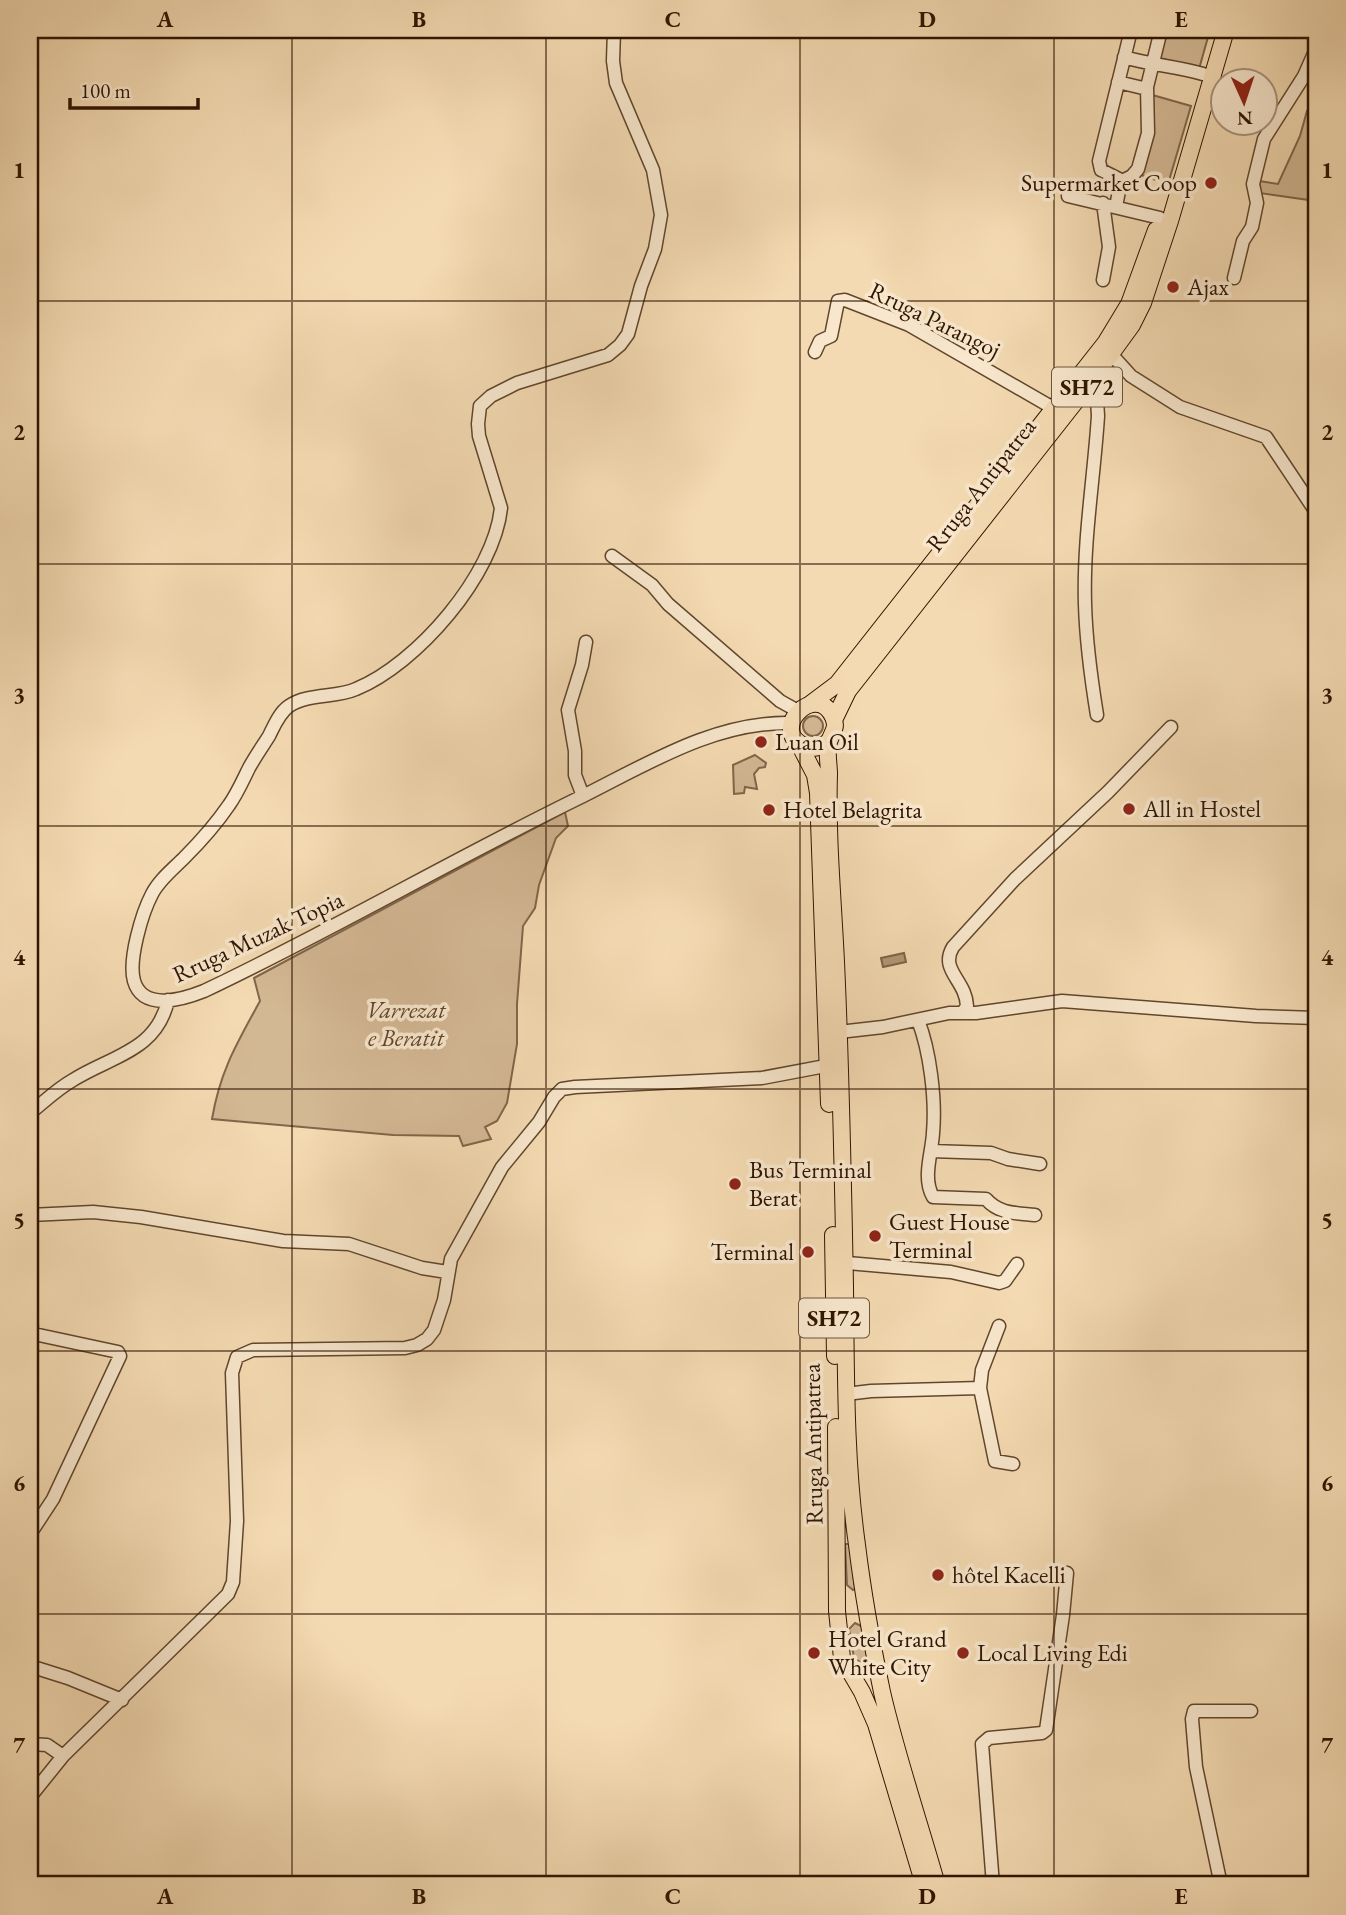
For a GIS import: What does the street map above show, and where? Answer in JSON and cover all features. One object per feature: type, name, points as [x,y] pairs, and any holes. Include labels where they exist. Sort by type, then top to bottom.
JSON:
[{"type":"main road","name":"Rruga Antipatrea","points":[[924,1885],[876,1724],[862,1692],[842,1658],[836,1611],[841,1443],[834,1064],[827,988],[829,741],[834,734],[834,720],[848,691],[1060,412],[1124,314],[1135,291],[1160,218],[1215,30]]},
{"type":"main road","name":"Rruga Antipatrea","points":[[834,1064],[839,1032],[815,775],[792,732],[800,713],[837,684],[1060,412],[1087,387],[1112,355],[1143,303],[1193,146],[1226,30]]},
{"type":"main road","points":[[800,713],[823,707],[830,712],[834,720]]},
{"type":"main road","points":[[797,740],[804,746],[813,748],[829,741]]},
{"type":"main road","name":"Rruga Antipatrea","points":[[839,1262],[846,1394],[841,1443],[857,1545],[885,1701],[937,1885]]},
{"type":"main road","points":[[836,1611],[867,1607]]},
{"type":"main road","points":[[848,1672],[878,1666]]},
{"type":"street","name":"Rruga Muzak Topia","points":[[614,30],[613,61],[617,83],[653,170],[661,215],[655,249],[628,334],[608,355],[517,383],[491,396],[480,407],[479,436],[501,508],[495,533],[464,596],[442,622],[403,659],[379,677],[354,690],[307,699],[290,706],[278,718],[230,804],[150,897],[135,949],[134,981],[138,990],[156,1000],[185,999],[244,972],[522,824],[673,750],[800,713]]},
{"type":"street","points":[[1122,181],[1104,172],[1099,166],[1131,30]]},
{"type":"street","points":[[1122,181],[1138,169],[1149,125],[1147,89],[1161,30]]},
{"type":"street","points":[[1234,278],[1243,241],[1252,227],[1256,203],[1253,184],[1264,139],[1304,76],[1316,50]]},
{"type":"street","points":[[1124,57],[1203,74]]},
{"type":"street","points":[[1118,82],[1147,89]]},
{"type":"street","points":[[1116,207],[1122,181]]},
{"type":"street","points":[[1068,196],[1160,218]]},
{"type":"street","points":[[1103,204],[1109,247],[1103,279]]},
{"type":"street","name":"Rruga Parangoj","points":[[815,352],[820,341],[831,336],[838,301],[845,300],[909,325],[1060,412]]},
{"type":"street","points":[[1112,355],[1132,376],[1180,407],[1266,437],[1316,512]]},
{"type":"street","points":[[1087,387],[1097,400],[1098,416],[1087,541],[1085,602],[1097,715]]},
{"type":"street","points":[[612,555],[652,585],[668,604],[780,701],[800,713]]},
{"type":"street","points":[[583,796],[575,775],[575,751],[568,710],[586,642]]},
{"type":"street","points":[[962,1012],[967,1006],[967,997],[948,962],[953,947],[1015,879],[1108,792],[1171,727]]},
{"type":"street","points":[[30,1113],[73,1080],[131,1051],[156,1031],[166,1011],[168,1000]]},
{"type":"street","points":[[839,1032],[883,1027],[962,1012],[976,1013],[1062,1001],[1316,1018]]},
{"type":"street","points":[[918,1020],[923,1033],[932,1096],[933,1132],[928,1179],[933,1197],[986,1199],[1002,1211],[1035,1215]]},
{"type":"street","points":[[30,1797],[63,1756],[228,1594],[233,1582],[237,1521],[232,1373],[237,1357],[253,1350],[405,1348],[427,1339],[439,1316],[451,1259],[502,1167],[562,1089],[762,1078],[834,1064]]},
{"type":"street","points":[[930,1151],[991,1153],[1008,1159],[1040,1164]]},
{"type":"street","points":[[30,1214],[93,1212],[141,1217],[283,1241],[349,1244],[422,1268],[447,1272]]},
{"type":"street","points":[[839,1262],[951,1272],[999,1283],[1005,1281],[1017,1264]]},
{"type":"street","points":[[30,1297],[32,1332],[118,1352],[120,1356],[53,1499],[30,1534]]},
{"type":"street","points":[[999,1326],[982,1370],[979,1388],[995,1461],[1013,1464]]},
{"type":"street","points":[[846,1394],[979,1388]]},
{"type":"street","points":[[993,1885],[982,1744],[989,1738],[1042,1733],[1046,1730],[1067,1573]]},
{"type":"street","points":[[30,1666],[122,1700]]},
{"type":"street","points":[[1221,1885],[1196,1768],[1192,1719],[1195,1711],[1207,1709],[1251,1711]]},
{"type":"street","points":[[30,1744],[47,1745],[63,1756]]},
{"type":"green space","points":[[1163,30],[1210,30],[1199,69],[1157,57]]},
{"type":"green space","points":[[1149,94],[1191,106],[1168,184],[1138,174]]},
{"type":"green space","points":[[1307,111],[1316,113],[1316,201],[1259,193],[1259,181],[1278,184],[1300,136]]},
{"type":"green space","points":[[809,716],[817,716],[823,726],[817,736],[809,736],[803,730],[803,722]]},
{"type":"green space","points":[[755,755],[766,763],[765,767],[759,768],[754,774],[757,789],[745,787],[744,793],[734,794],[733,765]]},
{"type":"green space","name":"Varrezat e Beratit","points":[[565,812],[568,826],[556,838],[539,885],[535,908],[523,926],[517,1044],[507,1103],[497,1121],[485,1127],[491,1139],[463,1146],[459,1136],[393,1135],[212,1119],[225,1072],[260,1001],[254,978]]},
{"type":"green space","points":[[845,1544],[850,1544],[853,1590],[847,1585]]},
{"type":"green space","points":[[855,1623],[863,1627],[868,1656],[860,1662],[854,1658],[849,1629]]},
{"type":"shaded area","points":[[904,953],[906,962],[883,967],[881,958]]},
{"type":"place","name":"Supermarket Coop","points":[[1211,183]]},
{"type":"place","name":"Ajax","points":[[1173,287]]},
{"type":"place","name":"Luan Oil","points":[[761,742]]},
{"type":"place","name":"All in Hostel","points":[[1129,809]]},
{"type":"place","name":"Hotel Belagrita","points":[[769,810]]},
{"type":"place","name":"Bus Terminal Berat","points":[[735,1184]]},
{"type":"place","name":"Guest House Terminal","points":[[875,1236]]},
{"type":"place","name":"Terminal","points":[[808,1252]]},
{"type":"place","name":"hôtel Kacelli","points":[[938,1575]]},
{"type":"place","name":"Hotel Grand White City","points":[[814,1653]]},
{"type":"place","name":"Local Living Edi","points":[[963,1653]]}]
